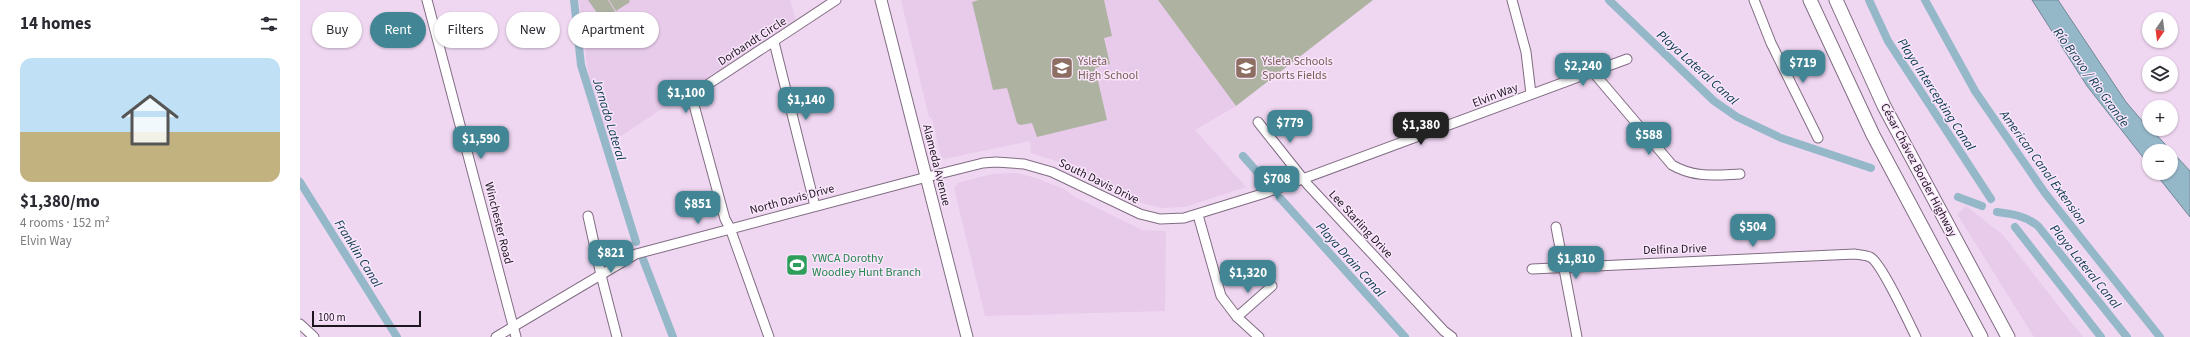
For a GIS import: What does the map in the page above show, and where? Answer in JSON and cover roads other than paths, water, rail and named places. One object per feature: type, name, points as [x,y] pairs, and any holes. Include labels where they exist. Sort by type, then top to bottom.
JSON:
[{"type":"highway","name":"César Chávez Border Highway","points":[[1810,0],[1873,135],[1981,337]]},
{"type":"highway","name":"César Chávez Border Highway","points":[[1836,0],[1884,106],[2008,337]]},
{"type":"main road","name":"Alameda Avenue","points":[[880,0],[927,177],[967,337]]},
{"type":"street","name":"Winchester Road","points":[[427,0],[516,337]]},
{"type":"street","name":"Dorbandt Circle","points":[[769,337],[730,228],[725,219],[694,105],[695,97],[704,87],[836,0]]},
{"type":"street","points":[[1512,0],[1526,52],[1531,94]]},
{"type":"street","points":[[1754,0],[1771,43],[1818,138]]},
{"type":"street","points":[[774,42],[815,206]]},
{"type":"street","name":"Elvin Way","points":[[1304,179],[1627,59]]},
{"type":"street","points":[[1593,72],[1672,165],[1690,174],[1704,176],[1740,174]]},
{"type":"street","name":"Lee Starling Drive","points":[[1258,122],[1304,179],[1444,331],[1452,337]]},
{"type":"street","name":"South Davis Drive","points":[[927,177],[983,163],[1003,162],[1024,164],[1052,172],[1140,214],[1171,219],[1198,215],[1304,179]]},
{"type":"street","name":"North Davis Drive","points":[[496,337],[601,275],[610,268],[636,254],[927,177]]},
{"type":"street","points":[[1198,215],[1221,296],[1237,317],[1259,337]]},
{"type":"street","points":[[588,216],[617,337]]},
{"type":"street","points":[[1556,228],[1562,266],[1577,337]]},
{"type":"street","name":"Delfina Drive","points":[[1532,269],[1562,266],[1855,254],[1864,255],[1870,257],[1879,266],[1916,337]]},
{"type":"street","points":[[1237,317],[1272,286]]},
{"type":"street","points":[[300,324],[314,337]]},
{"type":"water","name":"Río Bravo / Rio Grande","points":[[2032,0],[2058,0],[2126,102],[2142,121],[2142,136],[2158,136],[2165,144],[2142,144],[2142,156],[2087,86]]},
{"type":"water","points":[[2178,158],[2190,171],[2190,217],[2161,180],[2178,180]]},
{"type":"waterway","name":"Jornado Lateral","points":[[574,0],[581,65],[636,242]]},
{"type":"waterway","name":"Playa Lateral Canal","points":[[1609,0],[1714,101],[1737,117],[1781,138],[1871,168]]},
{"type":"waterway","name":"Playa Intercepting Canal","points":[[1869,0],[1888,41],[1991,199]]},
{"type":"waterway","name":"American Canal Extension","points":[[1925,0],[1975,91],[2045,193],[2160,337]]},
{"type":"waterway","name":"Playa Drain Canal","points":[[1243,156],[1266,182]]},
{"type":"waterway","name":"Franklin Canal","points":[[300,182],[397,337]]},
{"type":"waterway","name":"Playa Lateral Canal","points":[[1958,197],[1982,206]]},
{"type":"waterway","name":"Playa Drain Canal","points":[[1280,198],[1405,337]]},
{"type":"waterway","name":"Playa Lateral Canal","points":[[1997,212],[2019,216],[2038,226],[2127,337]]},
{"type":"waterway","name":"Playa Intercepting Canal","points":[[2015,227],[2101,337]]},
{"type":"waterway","name":"Jornado Lateral","points":[[643,259],[673,337]]},
{"type":"place","name":"Ysleta High School","points":[[1062,68]]},
{"type":"place","name":"Ysleta Schools Sports Fields","points":[[1246,68]]},
{"type":"place","name":"YWCA Dorothy Woodley Hunt Branch","points":[[797,265]]}]
